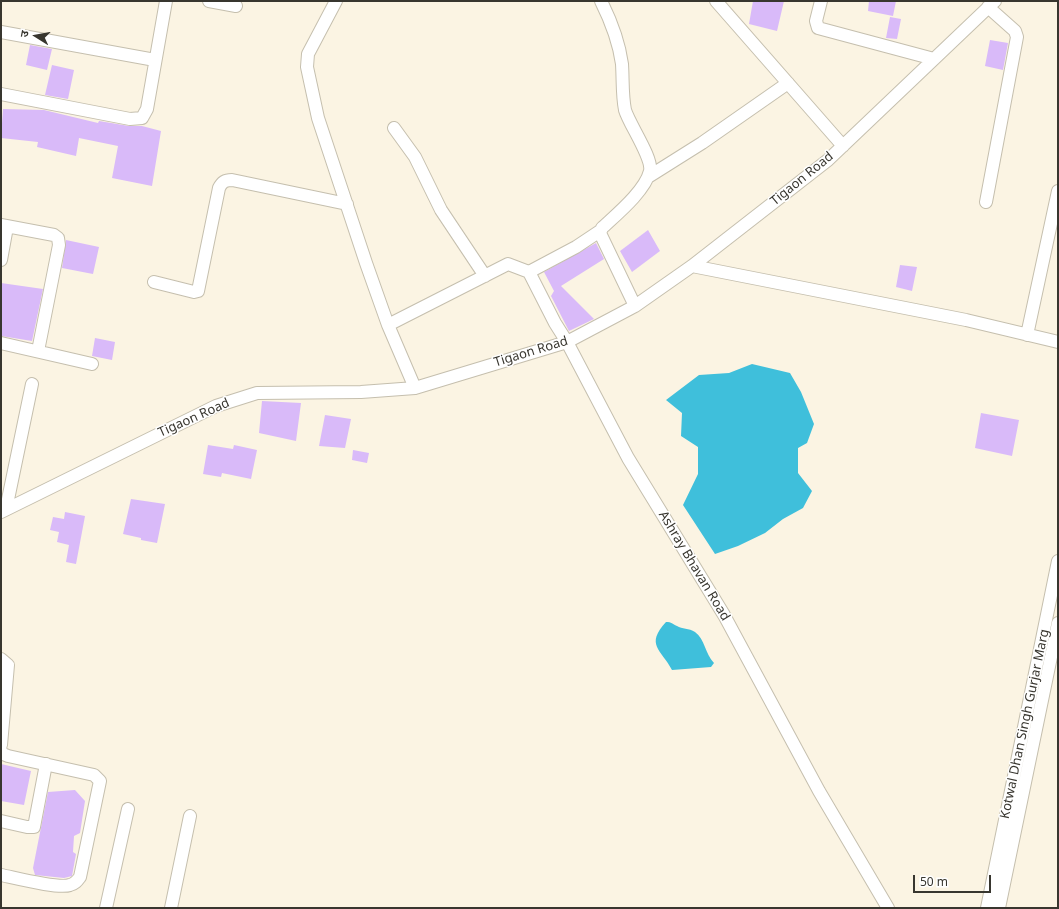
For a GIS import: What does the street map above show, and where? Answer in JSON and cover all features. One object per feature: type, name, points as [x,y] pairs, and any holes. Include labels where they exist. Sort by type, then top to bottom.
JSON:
[{"type":"street","points":[[1,94],[137,120],[142,118],[147,109],[166,1]]},
{"type":"street","points":[[209,1],[236,6]]},
{"type":"street","points":[[336,1],[308,54],[306,63],[318,118],[388,325],[415,388]]},
{"type":"street","points":[[600,1],[612,25],[618,45],[622,63],[625,109],[650,163],[648,177]]},
{"type":"street","points":[[716,1],[843,146]]},
{"type":"street","points":[[820,1],[816,21],[818,28],[934,59]]},
{"type":"street","points":[[986,202],[1017,36],[1015,31],[991,4]]},
{"type":"street","name":"Tigaon Road","points":[[4,511],[216,406],[257,393],[361,392],[415,388],[567,342],[635,306],[692,266],[828,160],[991,4]]},
{"type":"street","points":[[1,32],[155,60]]},
{"type":"street","points":[[388,325],[508,264],[529,272],[563,254],[600,231],[635,196],[648,177],[702,143],[788,83]]},
{"type":"street","points":[[394,128],[415,157],[441,210],[484,276]]},
{"type":"street","points":[[154,282],[194,292],[198,291],[219,188],[226,180],[347,204]]},
{"type":"street","points":[[1027,335],[1058,191]]},
{"type":"street","points":[[1,260],[4,226],[54,235],[58,238],[59,241],[38,351]]},
{"type":"street","points":[[600,231],[635,306]]},
{"type":"street","points":[[692,266],[966,320],[1058,342]]},
{"type":"street","name":"Ashray Bhavan Road","points":[[529,272],[628,458],[724,615],[819,791],[888,908]]},
{"type":"street","points":[[1,343],[92,364]]},
{"type":"street","points":[[4,511],[32,384]]},
{"type":"street","name":"Kotwal Dhan Singh Gurjar Marg","points":[[996,888],[1058,561]]},
{"type":"street","name":"Kotwal Dhan Singh Gurjar Marg","points":[[996,888],[1058,623]]},
{"type":"street","points":[[1,659],[8,665],[1,745]]},
{"type":"street","points":[[1,751],[5,756],[94,774],[100,781],[80,877],[76,882],[70,886],[58,886],[1,875]]},
{"type":"street","points":[[1,821],[27,827],[34,827],[46,764]]},
{"type":"street","points":[[106,908],[128,809]]},
{"type":"street","points":[[171,908],[190,816]]},
{"type":"street","points":[[988,908],[996,888]]},
{"type":"street","points":[[996,888],[999,908]]},
{"type":"water","points":[[752,364],[790,373],[801,392],[814,424],[807,443],[798,448],[798,473],[812,491],[803,508],[783,519],[765,533],[738,546],[715,554],[683,505],[698,474],[698,447],[681,436],[682,413],[666,400],[699,375],[729,373]]},
{"type":"water","points":[[666,622],[693,631],[698,635],[714,663],[711,667],[672,670],[657,647],[656,642],[660,630]]},
{"type":"building","points":[[753,1],[784,1],[777,31],[749,24]]},
{"type":"building","points":[[869,1],[896,1],[893,16],[868,11]]},
{"type":"building","points":[[890,17],[901,19],[897,39],[886,38]]},
{"type":"building","points":[[990,40],[1008,43],[1003,70],[985,66]]},
{"type":"building","points":[[30,45],[52,49],[47,70],[26,65]]},
{"type":"building","points":[[52,65],[74,70],[68,99],[45,95]]},
{"type":"building","points":[[3,109],[44,110],[98,123],[99,121],[129,126],[142,126],[161,131],[152,186],[112,178],[118,146],[79,138],[76,156],[37,147],[38,142],[1,138]]},
{"type":"building","points":[[648,230],[660,251],[632,272],[620,251]]},
{"type":"building","points":[[66,240],[99,247],[93,274],[62,268]]},
{"type":"building","points":[[596,243],[604,259],[561,286],[594,319],[569,331],[551,296],[554,291],[544,272]]},
{"type":"building","points":[[900,265],[917,267],[912,291],[896,287]]},
{"type":"building","points":[[1,283],[43,289],[32,341],[1,336]]},
{"type":"building","points":[[95,338],[115,342],[112,360],[92,356]]},
{"type":"building","points":[[262,401],[301,403],[296,441],[259,433]]},
{"type":"building","points":[[981,413],[1019,420],[1012,456],[975,448]]},
{"type":"building","points":[[325,415],[351,419],[345,448],[319,446]]},
{"type":"building","points":[[208,445],[233,449],[234,445],[257,450],[251,479],[222,473],[221,477],[203,474]]},
{"type":"building","points":[[353,450],[369,453],[367,463],[352,460]]},
{"type":"building","points":[[131,499],[165,504],[157,543],[123,534]]},
{"type":"building","points":[[65,512],[85,516],[76,564],[66,562],[69,545],[57,542],[59,532],[50,530],[53,517],[64,519]]},
{"type":"building","points":[[1,764],[31,771],[24,805],[1,801]]},
{"type":"building","points":[[75,790],[85,801],[80,833],[74,836],[73,852],[76,854],[72,876],[64,878],[35,875],[33,868],[48,792]]}]
